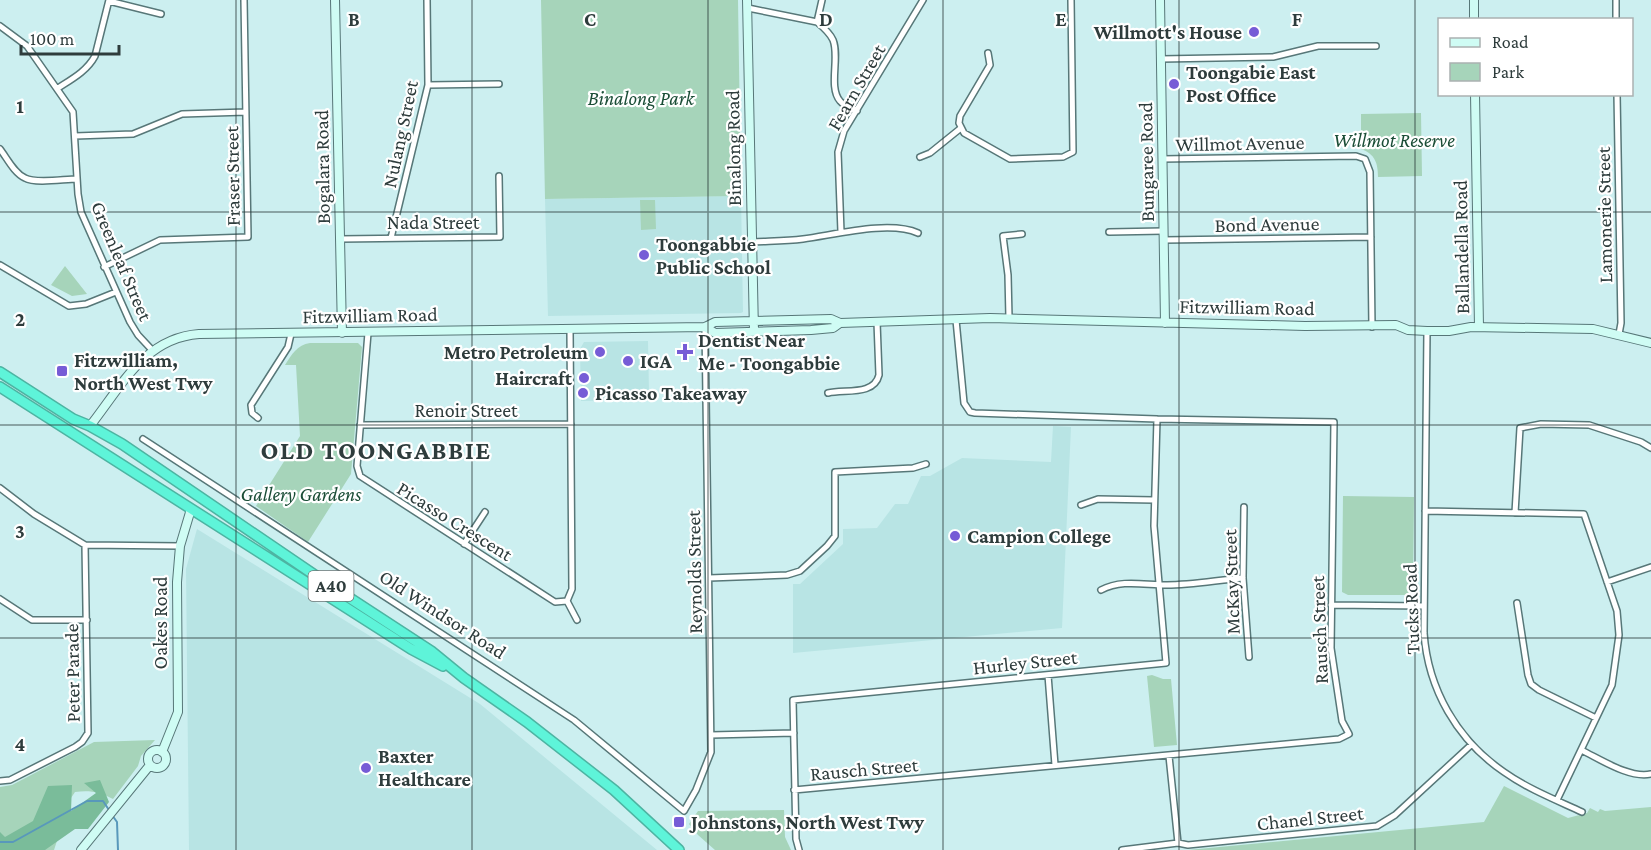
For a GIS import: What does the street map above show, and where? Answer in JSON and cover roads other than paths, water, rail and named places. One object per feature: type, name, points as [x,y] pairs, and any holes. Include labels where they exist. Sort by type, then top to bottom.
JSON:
[{"type":"highway","name":"Old Windsor Road","points":[[0,372],[73,419],[122,444],[431,651],[614,790],[679,850]]},
{"type":"highway","name":"Old Windsor Road","points":[[0,387],[411,649],[464,678]]},
{"type":"highway","name":"Fitzwilliam Road","points":[[81,438],[90,426]]},
{"type":"highway","name":"Oakes Road","points":[[191,510],[199,494]]},
{"type":"main road","name":"Bogalara Road","points":[[335,0],[342,333]]},
{"type":"main road","name":"Bungaree Road","points":[[1160,0],[1165,323]]},
{"type":"main road","points":[[1474,0],[1474,18]]},
{"type":"main road","name":"Binalong Road","points":[[748,4],[754,332]]},
{"type":"main road","name":"Ballandella Road","points":[[1475,96],[1479,327]]},
{"type":"main road","name":"Fitzwilliam Road","points":[[90,426],[129,373],[152,350],[191,334],[570,330],[705,327],[715,322],[831,319],[840,323],[1010,318],[1396,326],[1408,330],[1427,331],[1479,327],[1593,329],[1651,343]]},
{"type":"main road","name":"Fitzwilliam Road","points":[[705,327],[715,333],[754,332],[832,328],[840,323]]},
{"type":"main road","name":"Oakes Road","points":[[162,752],[178,711],[177,582],[180,546],[191,510]]},
{"type":"main road","points":[[156,750],[162,752],[165,758],[163,765],[158,768],[150,765],[148,757],[151,752],[156,750]]},
{"type":"main road","points":[[81,850],[150,765]]},
{"type":"street","name":"Fraser Street","points":[[104,267],[160,240],[248,237],[244,0]]},
{"type":"street","name":"Nulang Street","points":[[391,238],[428,85],[427,0]]},
{"type":"street","points":[[817,22],[822,0]]},
{"type":"street","name":"Fearn Street","points":[[841,232],[838,152],[844,131],[923,0]]},
{"type":"street","points":[[988,53],[990,65],[960,116],[964,133],[1010,159],[1063,157],[1073,152],[1071,0]]},
{"type":"street","points":[[1616,0],[1616,18]]},
{"type":"street","points":[[58,88],[91,63],[95,56],[109,1],[161,14]]},
{"type":"street","points":[[748,4],[817,22],[834,42],[838,98],[856,111]]},
{"type":"street","name":"Greenleaf Street","points":[[0,26],[27,46],[73,112],[81,213],[134,329],[152,350]]},
{"type":"street","points":[[1161,59],[1273,57],[1318,46],[1376,46]]},
{"type":"street","points":[[428,85],[499,84]]},
{"type":"street","name":"Lamonerie Street","points":[[1617,96],[1621,323],[1619,334]]},
{"type":"street","points":[[75,136],[133,134],[182,114],[246,112]]},
{"type":"street","points":[[920,157],[930,153],[961,128]]},
{"type":"street","points":[[0,149],[24,178],[33,180],[77,179]]},
{"type":"street","name":"Willmot Avenue","points":[[1162,159],[1361,157],[1365,159],[1370,172],[1372,327]]},
{"type":"street","name":"Nada Street","points":[[340,239],[500,237],[499,176]]},
{"type":"street","points":[[752,242],[802,239],[841,232],[909,229],[918,233]]},
{"type":"street","points":[[1109,232],[1164,231]]},
{"type":"street","points":[[1010,318],[1003,236],[1022,234]]},
{"type":"street","name":"Bond Avenue","points":[[1164,240],[1371,237]]},
{"type":"street","points":[[0,264],[69,306],[86,304],[116,292]]},
{"type":"street","name":"Rausch Street","points":[[794,790],[1339,739],[1349,734],[1342,721],[1332,659],[1334,422],[1157,419],[970,412],[964,403],[956,320]]},
{"type":"street","points":[[828,393],[866,389],[874,387],[878,382],[877,322]]},
{"type":"street","name":"Reynolds Street","points":[[684,811],[696,790],[711,752],[705,327]]},
{"type":"street","points":[[570,330],[573,589],[567,601],[577,620]]},
{"type":"street","name":"Tucks Road","points":[[1427,331],[1424,606],[1425,653],[1434,684],[1451,717],[1471,745],[1505,773],[1582,812]]},
{"type":"street","name":"Picasso Crescent","points":[[368,333],[357,466],[360,476],[555,602],[567,601]]},
{"type":"street","points":[[258,418],[252,413],[251,405],[288,347],[291,334]]},
{"type":"street","name":"Hurley Street","points":[[799,850],[796,840],[794,790],[793,699],[1166,663],[1158,584],[1154,500],[1157,419]]},
{"type":"street","name":"Renoir Street","points":[[360,426],[571,424]]},
{"type":"street","points":[[1515,513],[1520,428],[1541,424],[1589,425],[1641,442],[1651,448]]},
{"type":"street","name":"Old Windsor Road","points":[[142,439],[574,720],[684,811]]},
{"type":"street","points":[[709,578],[787,575],[800,571],[835,536],[836,472],[913,468],[926,464]]},
{"type":"street","points":[[0,488],[34,514],[85,546],[180,546]]},
{"type":"street","points":[[1081,505],[1098,499],[1154,500]]},
{"type":"street","name":"McKay Street","points":[[1244,507],[1243,578],[1249,657]]},
{"type":"street","points":[[464,544],[485,512]]},
{"type":"street","points":[[1425,512],[1584,514],[1617,611],[1619,636],[1612,685],[1557,800]]},
{"type":"street","name":"Peter Parade","points":[[0,781],[10,780],[75,747],[85,739],[89,727],[85,546]]},
{"type":"street","points":[[1607,582],[1651,567]]},
{"type":"street","points":[[1101,590],[1113,584],[1158,584],[1243,578]]},
{"type":"street","points":[[0,599],[32,620],[87,620]]},
{"type":"street","points":[[1517,603],[1528,675],[1532,684],[1539,690],[1596,718]]},
{"type":"street","points":[[1331,605],[1424,606]]},
{"type":"street","points":[[1048,675],[1055,765]]},
{"type":"street","points":[[711,735],[794,733]]},
{"type":"street","name":"Chanel Street","points":[[1122,850],[1377,826],[1395,815],[1471,745]]},
{"type":"street","points":[[1581,750],[1634,775],[1651,774]]},
{"type":"street","points":[[1169,756],[1178,843]]},
{"type":"waterway","points":[[0,842],[13,842],[87,801],[103,801],[109,810]]},
{"type":"waterway","points":[[112,815],[117,822],[118,850]]},
{"type":"place","name":"Willmott's House","points":[[1254,32]]},
{"type":"place","name":"Toongabie East Post Office","points":[[1174,84]]},
{"type":"place","name":"Toongabbie Public School","points":[[644,255]]},
{"type":"place","name":"Metro Petroleum","points":[[600,352]]},
{"type":"place","name":"Dentist Near Me - Toongabbie","points":[[685,352]]},
{"type":"place","name":"IGA","points":[[628,361]]},
{"type":"place","name":"Fitzwilliam, North West Twy","points":[[62,371]]},
{"type":"place","name":"Haircraft","points":[[584,378]]},
{"type":"place","name":"Picasso Takeaway","points":[[583,393]]},
{"type":"place","name":"Campion College","points":[[955,536]]},
{"type":"place","name":"Baxter Healthcare","points":[[366,768]]},
{"type":"place","name":"Johnstons, North West Twy","points":[[679,822]]},
{"type":"district","name":"OLD TOONGABBIE","points":[[376,450]]},
{"type":"park label","name":"Binalong Park","points":[[641,98]]},
{"type":"park label","name":"Willmot Reserve","points":[[1394,140]]},
{"type":"park label","name":"Gallery Gardens","points":[[301,494]]}]
